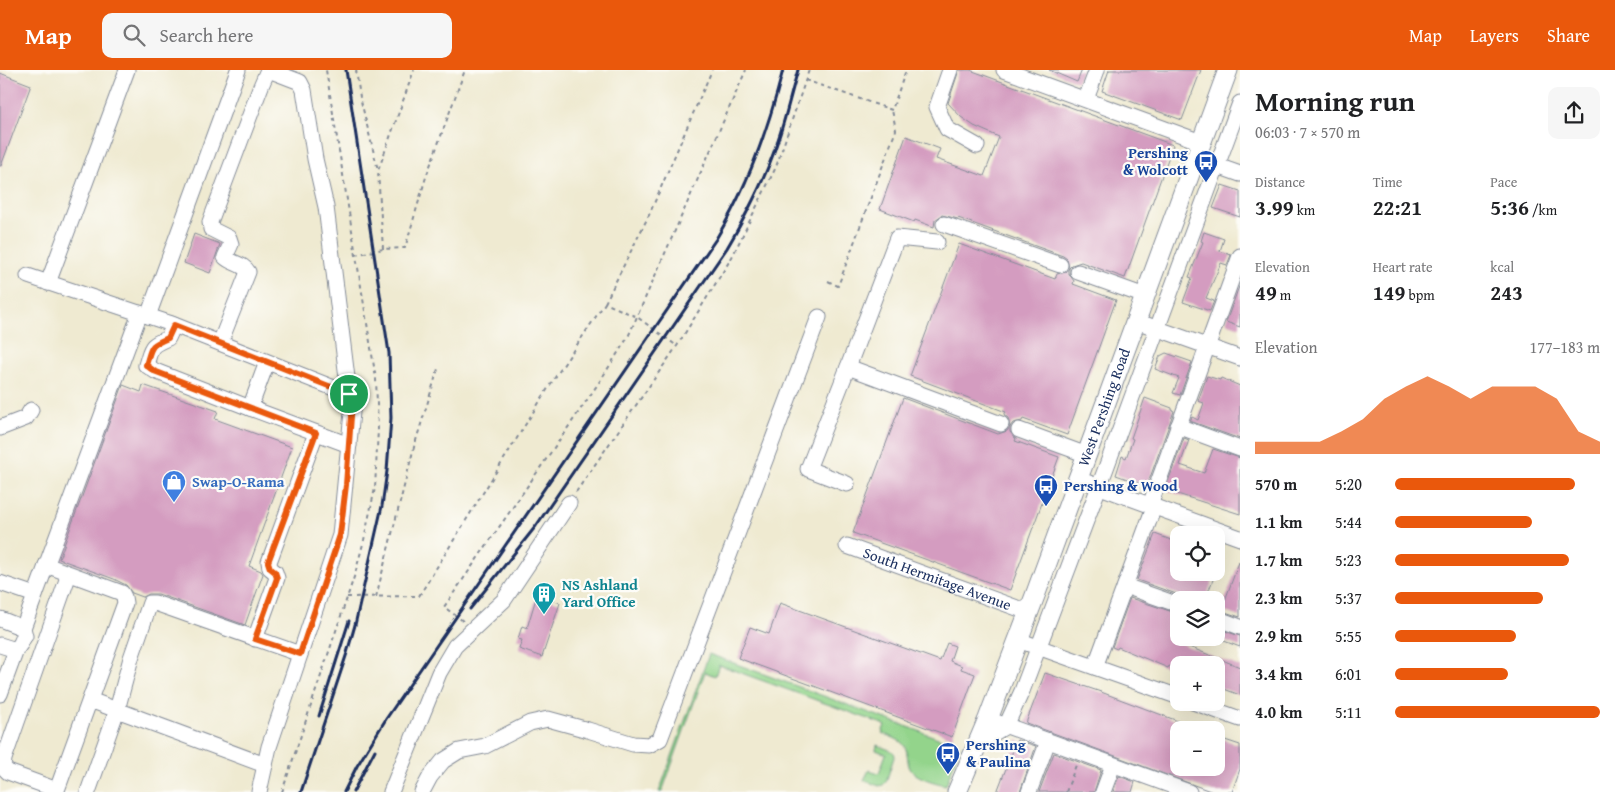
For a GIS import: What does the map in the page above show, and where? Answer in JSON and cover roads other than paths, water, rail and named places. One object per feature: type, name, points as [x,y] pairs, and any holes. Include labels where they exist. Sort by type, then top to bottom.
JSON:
[{"type":"main road","name":"West Pershing Road","points":[[957,792],[988,719],[1018,640],[1228,70]]},
{"type":"street","points":[[48,283],[128,70]]},
{"type":"street","points":[[0,694],[16,650],[21,643],[46,565],[238,70]]},
{"type":"street","points":[[950,70],[937,107],[947,129],[977,146]]},
{"type":"street","points":[[1004,70],[1086,99],[1198,150],[1217,166],[1240,174]]},
{"type":"street","points":[[1086,99],[1097,70]]},
{"type":"street","points":[[220,343],[248,272],[246,267],[230,262],[226,257],[231,244],[229,238],[211,229],[210,222],[261,86],[267,72],[274,72],[300,82],[304,90],[315,159],[326,207],[349,394],[352,402],[340,535],[269,747],[259,792]]},
{"type":"street","name":"West Pershing Road","points":[[1006,726],[1039,648],[1240,103]]},
{"type":"street","points":[[944,224],[1060,265]]},
{"type":"street","points":[[847,484],[808,469],[898,238],[937,242]]},
{"type":"street","points":[[1095,667],[1125,586],[1178,426],[1239,261]]},
{"type":"street","points":[[1078,272],[1145,296]]},
{"type":"street","points":[[28,276],[174,325],[349,394]]},
{"type":"street","points":[[422,792],[430,777],[443,761],[459,751],[485,746],[530,723],[548,719],[633,744],[649,746],[660,740],[820,317]]},
{"type":"street","points":[[1136,321],[1240,358]]},
{"type":"street","points":[[174,325],[168,338],[158,341],[153,345],[146,365],[154,371],[349,446]]},
{"type":"street","points":[[250,408],[267,362]]},
{"type":"street","points":[[848,367],[1001,424]]},
{"type":"street","points":[[0,428],[26,418],[32,410]]},
{"type":"street","points":[[1178,426],[1240,449]]},
{"type":"street","points":[[1019,430],[1087,454]]},
{"type":"street","points":[[255,639],[277,578],[268,562],[316,433]]},
{"type":"street","points":[[1078,479],[1240,538]]},
{"type":"street","points":[[391,792],[439,673],[455,646],[504,600],[569,503]]},
{"type":"street","name":"South Hermitage Avenue","points":[[847,546],[1028,612]]},
{"type":"street","points":[[46,565],[122,594],[125,603],[57,791],[8,772],[3,767],[4,759],[69,574]]},
{"type":"street","points":[[0,582],[35,595]]},
{"type":"street","points":[[1125,586],[1170,602]]},
{"type":"street","points":[[88,792],[117,710],[131,658],[150,603],[155,603],[300,654]]},
{"type":"street","points":[[0,619],[44,644]]},
{"type":"street","points":[[1225,621],[1240,627]]},
{"type":"street","points":[[1018,640],[1170,694]]},
{"type":"street","points":[[0,645],[16,650]]},
{"type":"street","points":[[90,700],[265,765]]},
{"type":"street","points":[[1218,711],[1240,719]]},
{"type":"street","points":[[988,719],[1189,792]]},
{"type":"street","points":[[977,743],[1006,726]]},
{"type":"street","points":[[1029,792],[1048,741]]},
{"type":"street","points":[[1104,792],[1113,765]]},
{"type":"railway","points":[[301,792],[355,625],[382,506],[391,418],[389,353],[346,70]]},
{"type":"railway","points":[[344,792],[357,766],[386,719],[716,239],[738,199],[756,157],[771,114],[783,70]]},
{"type":"railway","points":[[470,609],[536,526],[727,248],[749,209],[768,168],[781,131],[798,70]]},
{"type":"railway","points":[[319,716],[349,621]]},
{"type":"railway","points":[[353,792],[375,750]]},
{"type":"place","name":"Pershing & Wolcott","points":[[1206,183]]},
{"type":"place","name":"Swap-O-Rama","points":[[174,503]]},
{"type":"place","name":"Pershing & Wood","points":[[1046,507]]},
{"type":"place","name":"NS Ashland Yard Office","points":[[544,615]]},
{"type":"place","name":"Pershing & Paulina","points":[[948,775]]}]
